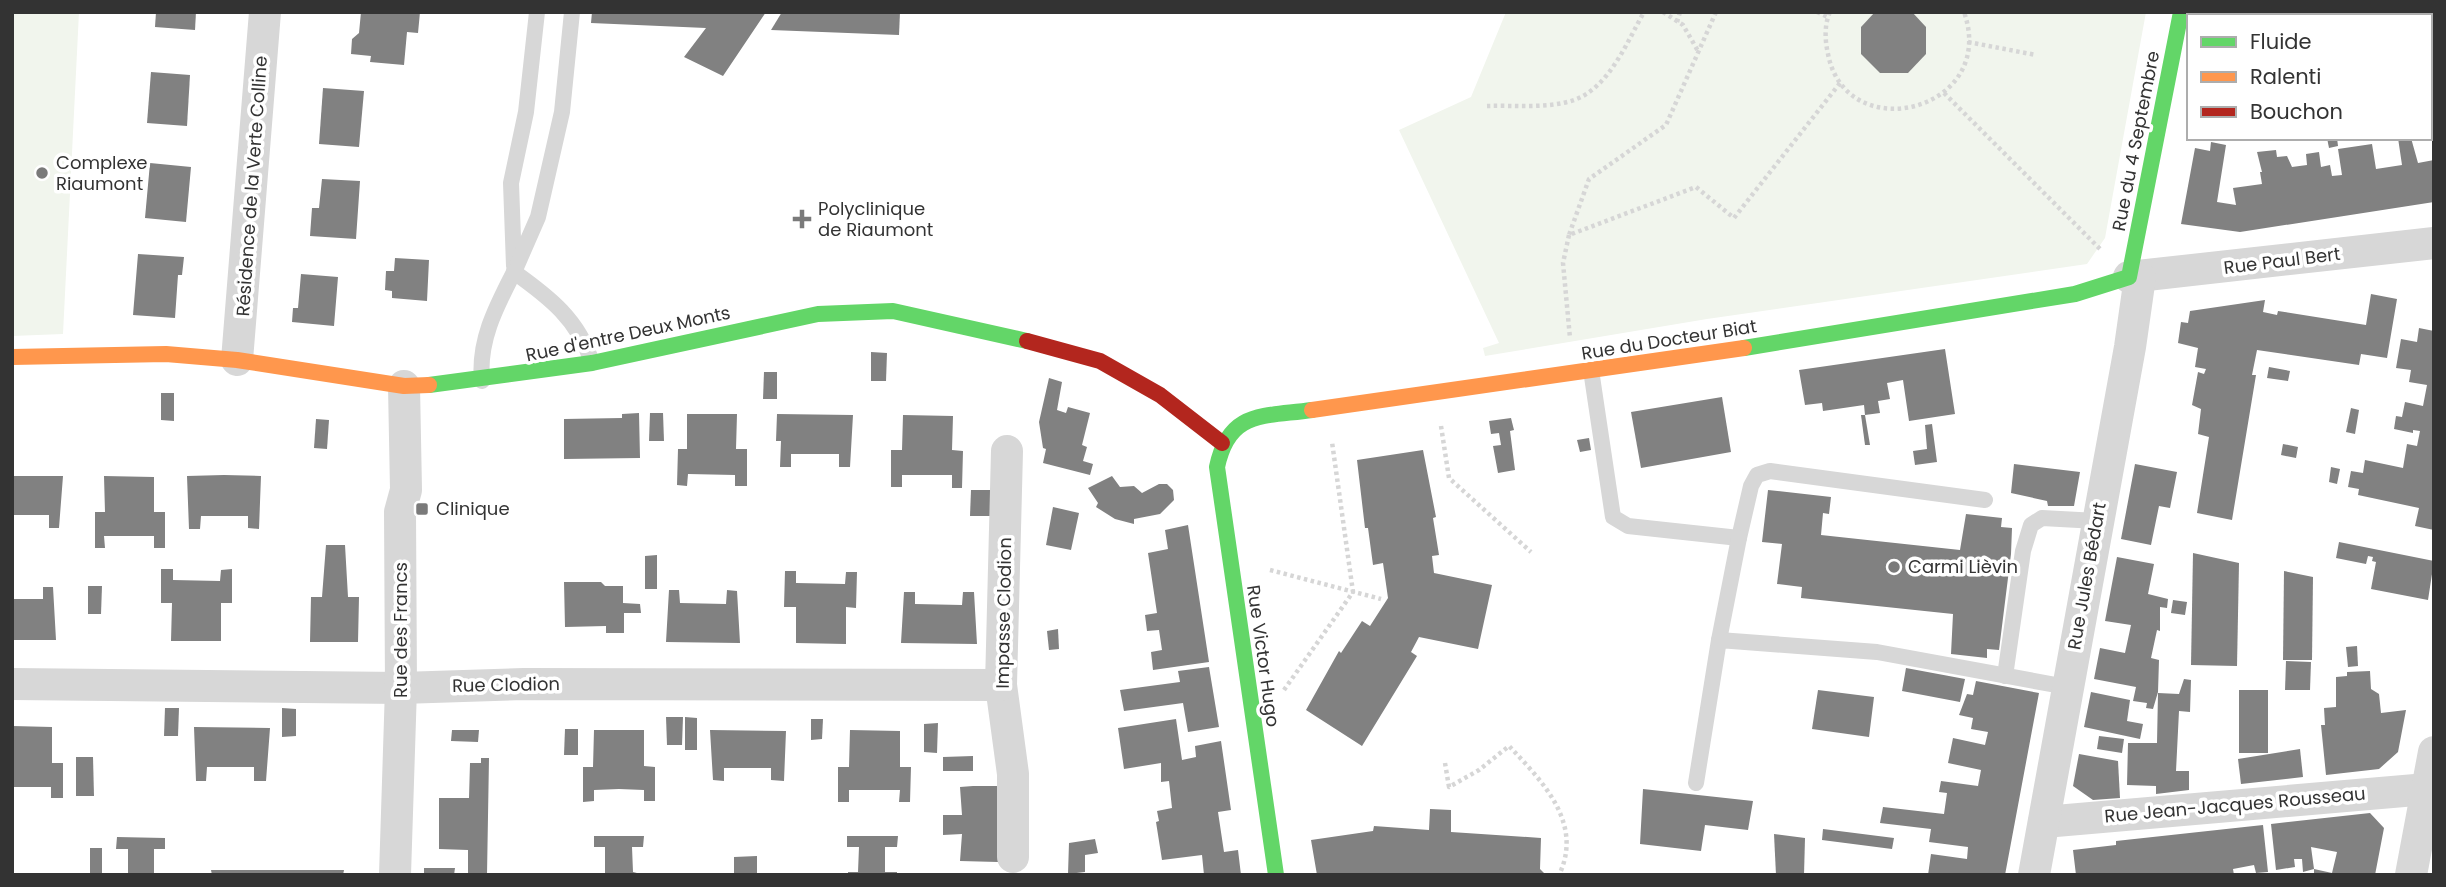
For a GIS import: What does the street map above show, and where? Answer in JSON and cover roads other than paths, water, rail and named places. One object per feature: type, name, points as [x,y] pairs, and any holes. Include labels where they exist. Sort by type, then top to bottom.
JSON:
[{"type":"street","name":"Résidence de la Verte Colline","points":[[237,360],[265,12]]},
{"type":"street","name":"Rue du 4 Septembre","points":[[2135,277],[2181,12]]},
{"type":"street","name":"Rue Paul Bert","points":[[2135,277],[2434,243]]},
{"type":"street","name":"Rue du Docteur Biat","points":[[1222,443],[1233,428],[1254,418],[1326,410],[1694,356],[2075,294],[2135,277]]},
{"type":"street","name":"Rue Jules Bédart","points":[[2034,875],[2132,336],[2135,277]]},
{"type":"street","name":"Rue d'entre Deux Monts","points":[[12,357],[166,354],[237,360],[404,386],[482,381],[592,363],[818,314],[893,311],[997,332],[1100,361],[1160,395],[1222,443]]},
{"type":"street","name":"Rue des Francs","points":[[395,875],[401,688],[400,512],[405,489],[404,386]]},
{"type":"street","name":"Rue Victor Hugo","points":[[1222,443],[1217,467],[1276,875]]},
{"type":"street","name":"Impasse Clodion","points":[[1007,452],[1000,685],[1013,774],[1013,857]]},
{"type":"street","name":"Rue Clodion","points":[[12,684],[401,688],[524,684],[1000,685]]},
{"type":"street","points":[[2411,875],[2434,752]]},
{"type":"street","name":"Rue Jean-Jacques Rousseau","points":[[2044,822],[2427,789]]},
{"type":"lane","points":[[514,272],[511,183],[527,112],[537,12]]},
{"type":"lane","points":[[482,381],[480,358],[493,312],[538,217],[558,133],[572,12]]},
{"type":"lane","points":[[514,272],[556,302],[585,339],[592,363]]},
{"type":"lane","points":[[1584,371],[1613,517],[1628,526],[1739,538]]},
{"type":"lane","points":[[1696,783],[1739,538],[1751,486],[1757,475],[1770,471],[1985,500]]},
{"type":"lane","points":[[2005,676],[2023,551],[2031,525],[2042,518],[2097,522]]},
{"type":"lane","points":[[1719,640],[1877,652],[2067,688]]},
{"type":"place","name":"Complexe Riaumont","points":[[42,173]]},
{"type":"place","name":"Polyclinique de Riaumont","points":[[802,219]]},
{"type":"place","name":"Clinique","points":[[422,509]]},
{"type":"place","name":"Carmi Lièvin","points":[[1894,567]]}]
